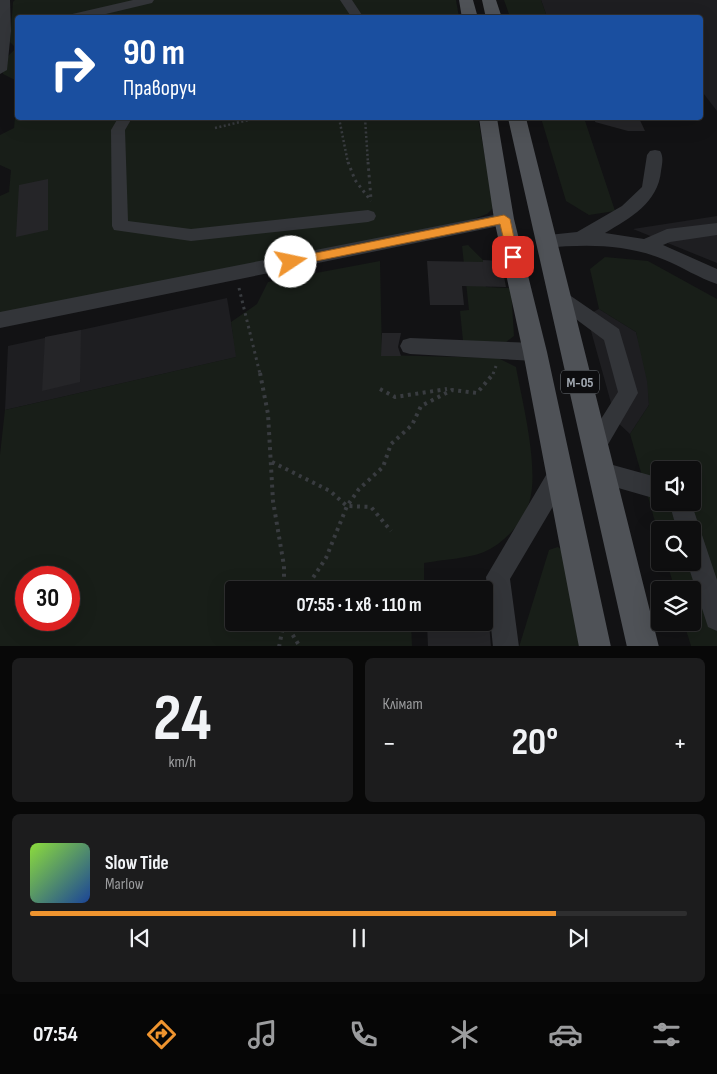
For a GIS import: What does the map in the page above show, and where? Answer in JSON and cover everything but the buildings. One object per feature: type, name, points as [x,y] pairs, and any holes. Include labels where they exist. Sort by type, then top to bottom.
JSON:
[{"type":"main road","points":[[466,0],[469,15]]},
{"type":"main road","points":[[489,0],[493,15]]},
{"type":"main road","name":"М-05","points":[[488,120],[504,219],[535,352],[595,646]]},
{"type":"main road","name":"М-05","points":[[518,120],[545,241],[643,646]]},
{"type":"street","points":[[0,70],[11,30],[4,0]]},
{"type":"street","points":[[85,15],[148,0]]},
{"type":"street","points":[[346,0],[356,15]]},
{"type":"street","points":[[124,120],[118,130],[120,226],[191,235],[368,216]]},
{"type":"street","points":[[580,239],[625,211],[648,191],[652,179],[655,155]]},
{"type":"street","points":[[0,320],[504,219]]},
{"type":"street","points":[[643,246],[667,236],[717,228]]},
{"type":"street","points":[[545,241],[580,239],[624,241],[678,257],[717,277]]},
{"type":"street","points":[[559,296],[612,335],[628,394],[595,446]]},
{"type":"street","points":[[410,346],[501,352],[535,352]]},
{"type":"street","points":[[506,646],[498,577],[560,473]]},
{"type":"street","points":[[602,473],[651,487]]},
{"type":"street","points":[[701,568],[717,618]]},
{"type":"path","points":[[215,128],[249,120]]},
{"type":"path","points":[[339,120],[349,167],[355,180],[371,200],[365,120]]},
{"type":"path","points":[[235,273],[268,414],[273,501],[284,566],[284,581]]},
{"type":"path","points":[[380,389],[395,397],[450,388],[462,388],[477,393],[493,374],[501,352]]},
{"type":"path","points":[[311,581],[326,558],[347,506],[359,489],[383,467],[391,444],[412,425],[421,406],[433,401],[450,388]]},
{"type":"path","points":[[271,462],[330,491],[347,506],[371,507],[391,530]]},
{"type":"path","points":[[279,646],[283,631]]},
{"type":"path","points":[[291,631],[300,646]]},
{"type":"shaded area","points":[[15,0],[456,0],[459,15],[15,15],[15,47],[10,42],[13,2]]},
{"type":"shaded area","points":[[504,0],[541,0],[546,15],[509,15]]},
{"type":"shaded area","points":[[541,0],[717,0],[717,111],[703,93],[703,15],[546,15]]},
{"type":"shaded area","points":[[15,49],[15,80],[3,74],[3,61]]},
{"type":"shaded area","points":[[15,118],[15,120],[478,120],[494,207],[487,214],[471,220],[0,314],[0,196],[9,192],[11,170],[0,165],[0,135],[14,128]]},
{"type":"shaded area","points":[[542,120],[585,120],[615,211],[589,215],[566,201]]},
{"type":"shaded area","points":[[717,216],[717,263],[633,229]]},
{"type":"shaded area","points":[[468,245],[483,260],[486,287],[511,288],[514,336],[506,342],[463,341],[460,311],[469,310],[462,246]]},
{"type":"shaded area","points":[[605,257],[648,261],[717,299],[717,646],[691,646],[686,631],[701,631],[701,581],[672,581],[669,571],[701,571],[701,521],[655,521],[652,511],[701,511],[701,461],[651,461],[651,508],[630,434],[649,405],[647,381],[636,332],[599,309],[590,269]]},
{"type":"shaded area","points":[[380,261],[382,355],[498,358],[516,367],[529,435],[532,473],[532,489],[529,503],[522,518],[505,538],[484,552],[424,563],[424,581],[225,581],[225,631],[411,631],[412,646],[0,646],[0,455],[5,410],[236,357],[231,322],[257,304],[268,282]]},
{"type":"shaded area","points":[[227,298],[237,357],[5,410],[8,346]]},
{"type":"shaded area","points":[[599,309],[636,332],[641,350],[648,381],[649,405],[630,434],[616,421],[588,320],[593,312]]},
{"type":"shaded area","points":[[558,547],[563,551],[579,646],[519,646],[549,550]]},
{"type":"route","points":[[291,262],[504,219],[513,257]]}]
